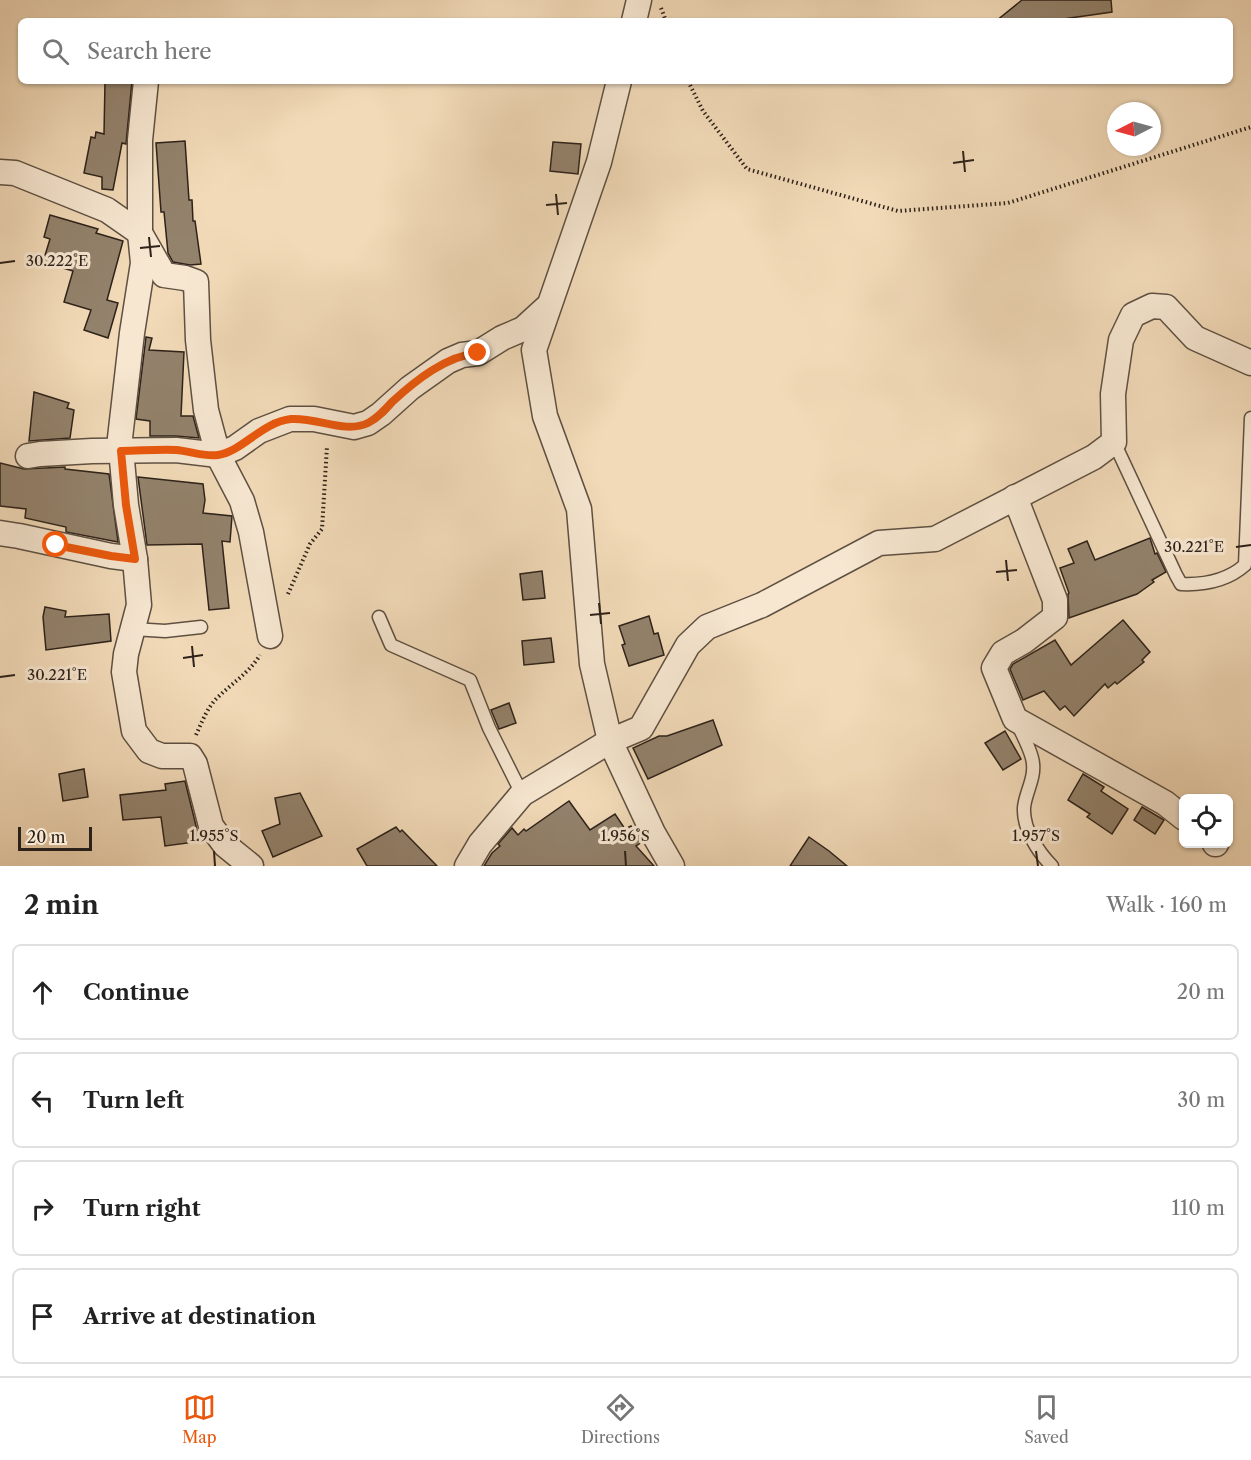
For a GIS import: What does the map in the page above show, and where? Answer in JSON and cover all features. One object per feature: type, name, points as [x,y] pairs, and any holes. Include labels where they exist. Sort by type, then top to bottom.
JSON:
[{"type":"street","points":[[635,18],[639,0]]},
{"type":"street","points":[[146,84],[140,140],[140,233],[143,263],[120,438],[139,605],[126,654],[124,672],[134,731],[149,751],[162,756],[190,756],[195,764],[211,825],[226,855],[251,866]]},
{"type":"street","points":[[618,84],[599,162],[534,350],[545,416],[579,509],[592,664],[610,741],[672,866]]},
{"type":"street","points":[[0,172],[15,173],[107,210],[140,233],[164,274],[196,282],[198,340],[206,410],[218,455],[242,501],[251,532],[270,636]]},
{"type":"street","points":[[467,866],[480,844],[522,794],[610,741],[641,728],[688,645],[707,627],[762,605],[879,543],[935,539],[1094,458],[1114,442],[1113,394],[1121,340],[1133,315],[1152,306],[1166,307],[1195,338],[1251,363]]},
{"type":"street","points":[[28,456],[50,453],[176,450],[218,455],[235,448],[259,431],[290,419],[314,419],[345,427],[368,423],[410,388],[448,361],[462,355],[478,353],[502,338],[523,329],[548,307]]},
{"type":"street","points":[[1015,497],[1055,600],[1054,617],[1024,641],[1003,653],[994,668],[1015,719],[1165,803],[1179,814]]},
{"type":"street","points":[[0,533],[135,559]]},
{"type":"lane","points":[[1114,442],[1181,584],[1199,585],[1234,574],[1245,565],[1251,418]]},
{"type":"lane","points":[[379,617],[391,645],[470,680],[489,729],[522,794]]},
{"type":"lane","points":[[133,629],[165,631],[201,627]]},
{"type":"lane","points":[[1015,719],[1032,759],[1032,784],[1024,808],[1031,838],[1043,857],[1052,866]]},
{"type":"path","points":[[690,84],[703,111],[747,169],[898,211],[1008,203],[1251,128]]},
{"type":"building","points":[[1022,0],[1111,0],[1112,12],[1070,18],[1000,18]]},
{"type":"building","points":[[105,84],[132,84],[126,144],[122,143],[113,190],[102,189],[102,177],[84,173],[91,137],[95,138],[96,132],[104,134]]},
{"type":"building","points":[[185,141],[189,200],[192,200],[193,221],[195,221],[201,264],[190,265],[173,262],[168,253],[164,212],[161,212],[156,143]]},
{"type":"building","points":[[553,142],[581,144],[578,174],[550,171]]},
{"type":"building","points":[[50,215],[98,229],[96,233],[123,241],[107,300],[118,303],[108,338],[84,330],[91,310],[64,302],[73,271],[43,262],[50,239],[44,237]]},
{"type":"building","points":[[146,337],[152,338],[149,350],[184,352],[181,416],[193,416],[199,438],[150,436],[150,421],[136,419]]},
{"type":"building","points":[[34,392],[69,403],[67,408],[74,410],[70,438],[29,441]]},
{"type":"building","points":[[0,463],[24,469],[65,467],[65,469],[109,474],[118,542],[66,532],[66,527],[25,518],[26,509],[0,506]]},
{"type":"building","points":[[138,477],[203,484],[205,500],[203,513],[232,516],[230,542],[222,541],[229,608],[209,610],[202,544],[147,545]]},
{"type":"building","points":[[1150,538],[1155,554],[1157,553],[1166,572],[1152,580],[1154,582],[1137,594],[1069,618],[1069,593],[1060,568],[1074,563],[1068,549],[1087,541],[1095,560]]},
{"type":"building","points":[[542,571],[545,598],[523,600],[520,574]]},
{"type":"building","points":[[45,607],[66,611],[65,617],[109,614],[111,641],[46,650],[43,617]]},
{"type":"building","points":[[649,616],[654,634],[658,633],[664,655],[629,666],[619,626]]},
{"type":"building","points":[[1123,620],[1150,652],[1142,660],[1144,662],[1117,684],[1115,682],[1108,688],[1105,684],[1074,716],[1065,706],[1060,710],[1044,691],[1023,700],[1010,669],[1013,664],[1055,640],[1071,665]]},
{"type":"building","points":[[551,638],[554,662],[524,665],[522,641]]},
{"type":"building","points":[[509,703],[516,723],[499,729],[491,710]]},
{"type":"building","points":[[713,720],[722,745],[648,779],[633,748],[659,736],[667,736]]},
{"type":"building","points":[[1005,731],[1021,759],[1003,770],[985,743]]},
{"type":"building","points":[[84,769],[88,797],[63,801],[59,774]]},
{"type":"building","points":[[1083,774],[1104,787],[1101,791],[1128,809],[1112,834],[1087,817],[1090,814],[1068,800]]},
{"type":"building","points":[[185,781],[197,830],[203,841],[165,846],[161,817],[123,820],[120,795],[166,790],[165,784]]},
{"type":"building","points":[[300,793],[322,836],[273,857],[262,831],[280,824],[275,798]]},
{"type":"building","points":[[569,801],[590,830],[615,814],[625,829],[631,826],[642,842],[636,846],[654,866],[484,866],[512,828],[518,835]]},
{"type":"building","points":[[1142,807],[1164,820],[1155,834],[1134,820]]},
{"type":"building","points":[[396,827],[400,832],[402,830],[437,866],[367,866],[357,849]]},
{"type":"building","points":[[809,837],[829,851],[847,866],[790,866]]},
{"type":"route","points":[[56,545],[135,559],[126,505],[121,451],[176,450],[218,455],[235,448],[259,431],[290,419],[314,419],[354,427],[368,423],[381,414],[392,402],[448,361],[462,355],[478,353]]}]
